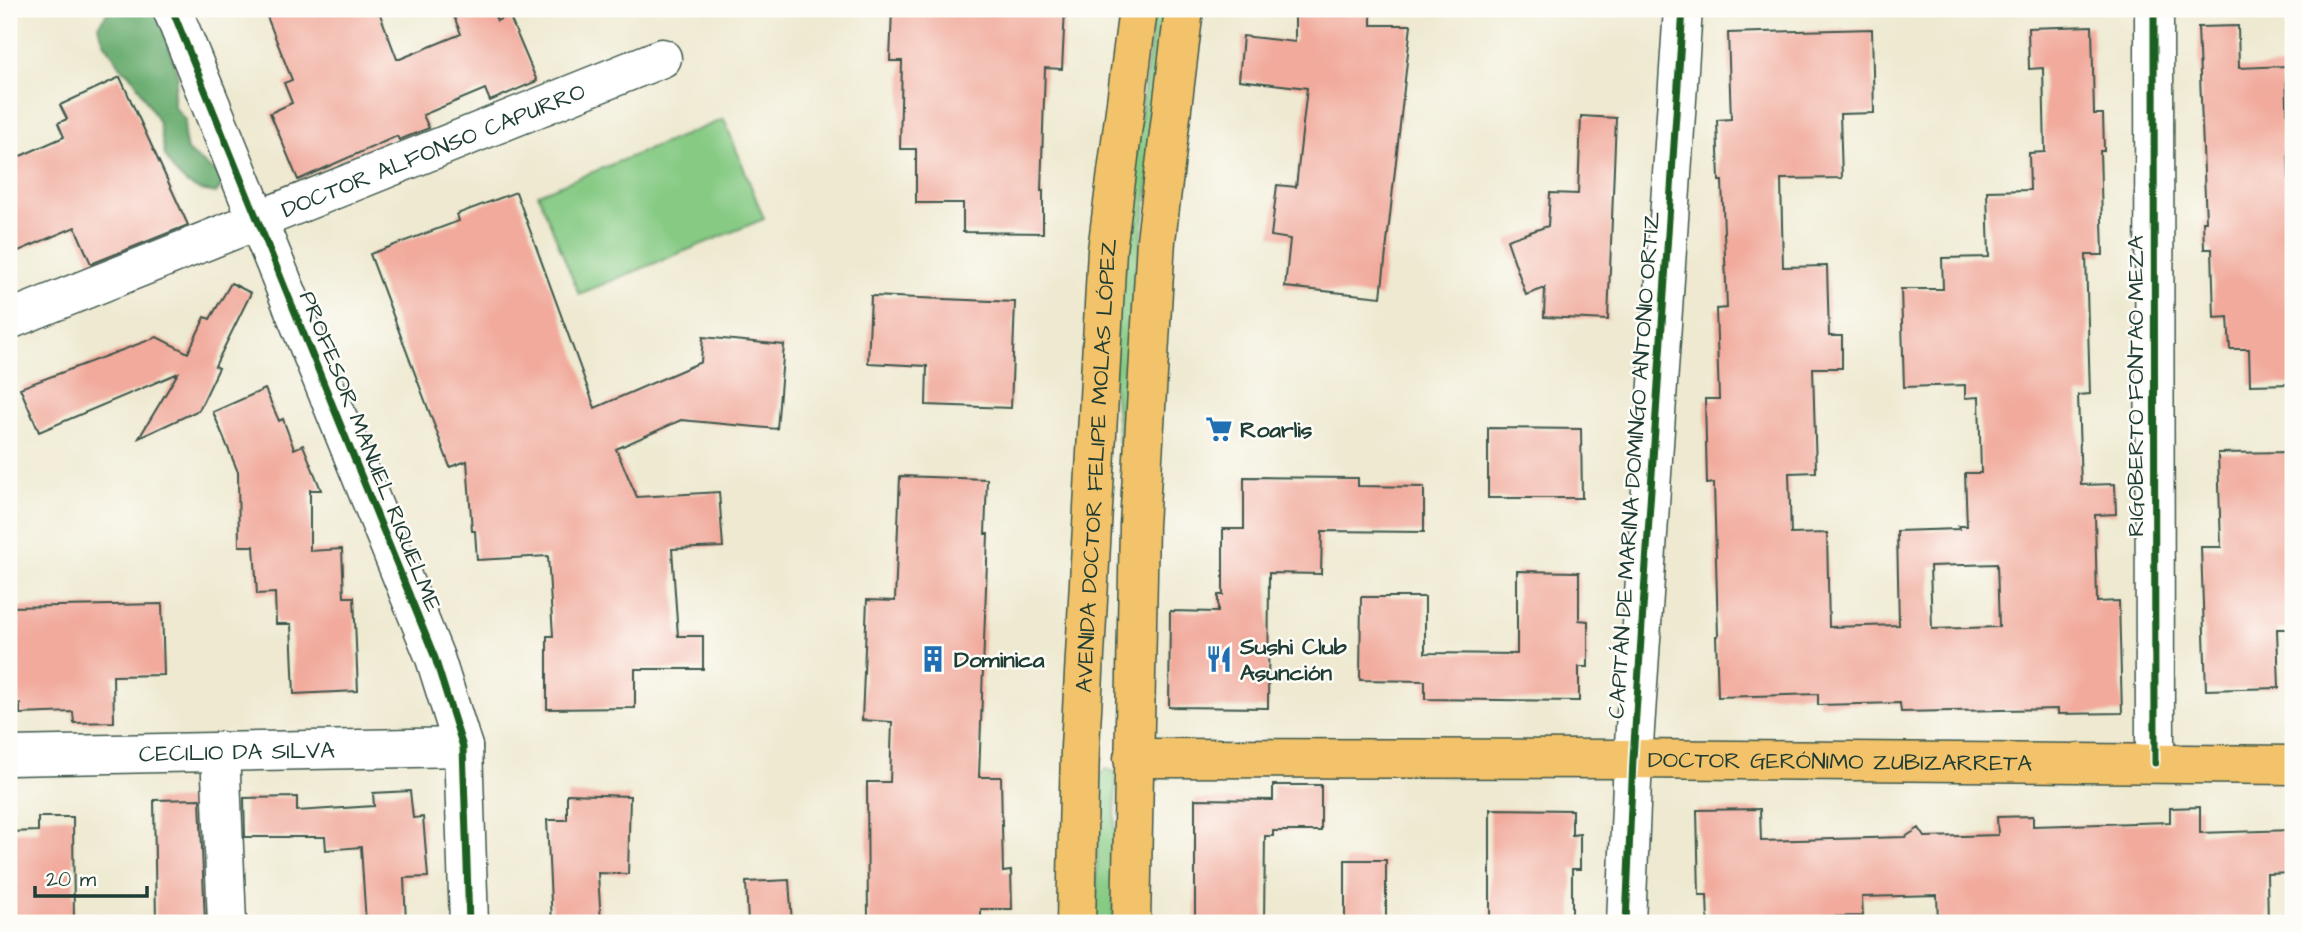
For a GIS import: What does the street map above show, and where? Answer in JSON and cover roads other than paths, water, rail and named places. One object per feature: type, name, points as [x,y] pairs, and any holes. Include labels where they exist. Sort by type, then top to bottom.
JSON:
[{"type":"main road","name":"AVENIDA DOCTOR FELIPE MOLAS LÓPEZ","points":[[1076,923],[1080,747],[1107,250],[1138,9]]},
{"type":"main road","name":"AVENIDA DOCTOR FELIPE MOLAS LÓPEZ","points":[[1131,923],[1139,525],[1156,240],[1184,9]]},
{"type":"main road","points":[[1093,525],[1108,569],[1103,714],[1133,758]]},
{"type":"main road","name":"DOCTOR GERÓNIMO ZUBIZARRETA","points":[[1133,758],[2293,765]]},
{"type":"street","name":"PROFESOR MANUEL RIQUELME","points":[[172,9],[435,658],[463,747],[469,923]]},
{"type":"street","name":"CAPITÁN DE MARINA DOMINGO ANTONIO ORTIZ","points":[[1626,923],[1633,759],[1683,9]]},
{"type":"street","name":"RIGOBERTO FONTAO MEZA","points":[[2154,9],[2155,763]]},
{"type":"street","name":"DOCTOR ALFONSO CAPURRO","points":[[9,320],[662,58]]},
{"type":"street","name":"CECILIO DA SILVA","points":[[9,756],[463,747]]},
{"type":"street","points":[[220,751],[227,923]]},
{"type":"place","name":"Roarlis","points":[[1219,429]]},
{"type":"place","name":"Dominica","points":[[933,659]]},
{"type":"place","name":"Sushi Club Asunción","points":[[1219,659]]}]
